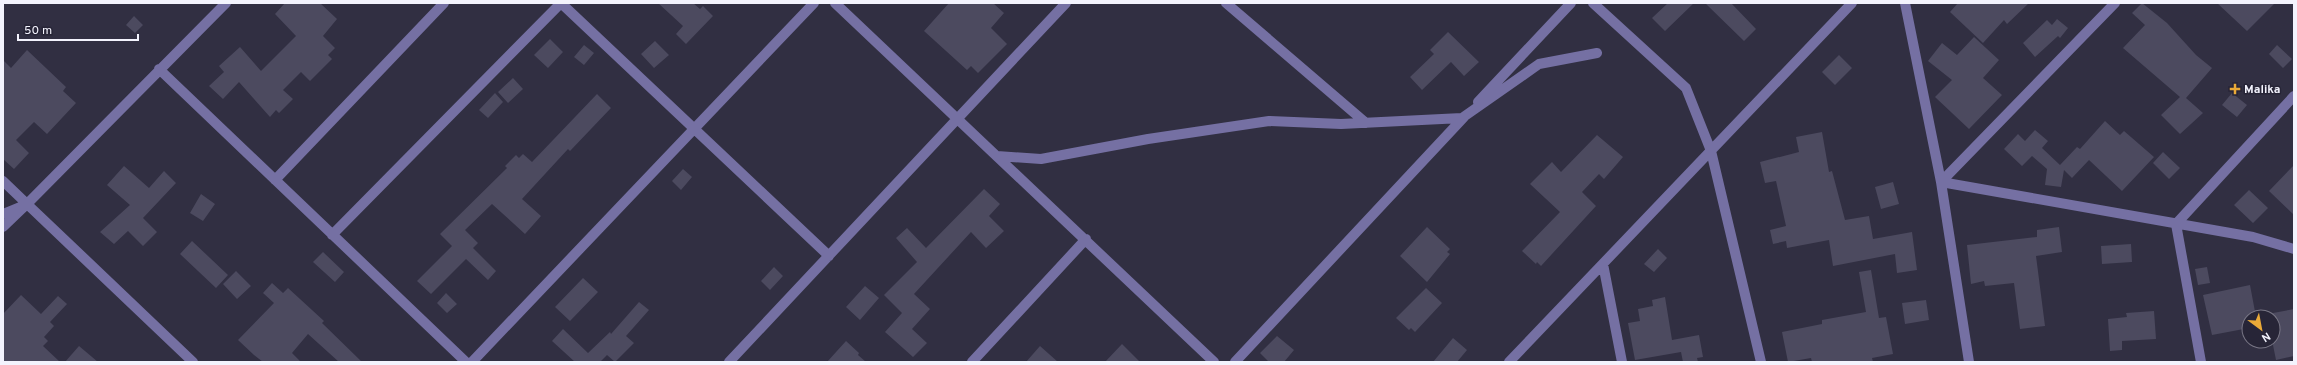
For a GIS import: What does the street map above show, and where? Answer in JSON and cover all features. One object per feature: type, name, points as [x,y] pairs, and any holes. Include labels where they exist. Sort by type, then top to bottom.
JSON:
[{"type":"street","points":[[3,227],[226,3]]},
{"type":"street","points":[[275,180],[444,3]]},
{"type":"street","points":[[332,235],[561,3],[829,256]]},
{"type":"street","points":[[472,362],[814,3]]},
{"type":"street","points":[[835,3],[1214,362]]},
{"type":"street","points":[[730,362],[1066,3]]},
{"type":"street","points":[[1226,3],[1366,123]]},
{"type":"street","points":[[1235,362],[1570,3]]},
{"type":"street","points":[[1593,3],[1686,88],[1711,151],[1762,362]]},
{"type":"street","points":[[1509,362],[1852,3]]},
{"type":"street","points":[[1904,3],[1941,182],[1969,362]]},
{"type":"street","points":[[1941,182],[2115,3]]},
{"type":"street","points":[[997,156],[1041,159],[1148,139],[1269,121],[1366,123],[1462,118],[1539,64],[1597,53]]},
{"type":"street","points":[[159,69],[466,362]]},
{"type":"street","points":[[2176,224],[2294,96]]},
{"type":"street","points":[[3,181],[193,362]]},
{"type":"street","points":[[1941,182],[2253,237],[2294,250]]},
{"type":"street","points":[[3,214],[27,204]]},
{"type":"street","points":[[2176,224],[2201,362]]},
{"type":"street","points":[[972,362],[1086,240]]},
{"type":"street","points":[[1603,264],[1622,362]]},
{"type":"building","points":[[285,3],[320,3],[337,19],[323,36],[335,48],[328,55],[332,59],[310,81],[301,72],[283,90],[293,99],[279,113],[276,110],[270,117],[239,82],[223,99],[209,86],[224,72],[219,66],[240,47],[261,71],[296,36],[275,14]]},
{"type":"building","points":[[658,3],[693,3],[700,9],[703,6],[713,16],[686,44],[676,34],[683,26]]},
{"type":"building","points":[[949,3],[993,3],[1004,13],[991,28],[1007,44],[978,73],[971,66],[967,70],[924,31]]},
{"type":"building","points":[[1668,3],[1694,3],[1665,31],[1652,18]]},
{"type":"building","points":[[1705,3],[1731,3],[1756,29],[1744,41]]},
{"type":"building","points":[[1958,3],[2029,3],[2007,24],[2004,20],[1983,43],[1950,12]]},
{"type":"building","points":[[2142,3],[2167,23],[2196,55],[2212,68],[2186,98],[2203,113],[2180,134],[2161,115],[2180,97],[2123,48],[2145,25],[2132,13]]},
{"type":"building","points":[[2217,3],[2275,3],[2247,31]]},
{"type":"building","points":[[134,16],[143,25],[135,33],[126,25]]},
{"type":"building","points":[[2057,19],[2068,28],[2060,38],[2058,36],[2035,57],[2023,43],[2047,20],[2052,25]]},
{"type":"building","points":[[1448,32],[1479,62],[1464,76],[1451,62],[1422,90],[1410,77],[1434,54],[1430,50]]},
{"type":"building","points":[[1974,37],[1999,60],[1983,78],[2002,95],[1969,129],[1935,97],[1952,80],[1928,61],[1942,43],[1957,55]]},
{"type":"building","points":[[550,39],[563,52],[548,68],[534,55]]},
{"type":"building","points":[[655,41],[669,55],[654,68],[641,54]]},
{"type":"building","points":[[584,45],[594,53],[584,65],[574,57]]},
{"type":"building","points":[[2277,45],[2292,59],[2283,68],[2269,54]]},
{"type":"building","points":[[27,50],[66,87],[63,91],[76,103],[47,134],[34,122],[16,140],[29,153],[14,169],[3,159],[3,60],[11,68]]},
{"type":"building","points":[[1839,55],[1852,68],[1835,85],[1822,72]]},
{"type":"building","points":[[513,78],[523,89],[508,103],[498,92]]},
{"type":"building","points":[[495,93],[503,102],[488,118],[479,110]]},
{"type":"building","points":[[2232,93],[2247,105],[2237,117],[2222,105]]},
{"type":"building","points":[[597,94],[611,108],[570,151],[568,149],[522,199],[541,216],[525,234],[492,204],[465,230],[478,243],[473,248],[496,271],[488,280],[466,259],[431,294],[417,281],[452,246],[440,234],[507,168],[505,166],[516,155],[519,158],[523,154],[532,162]]},
{"type":"building","points":[[2105,121],[2120,135],[2124,131],[2154,157],[2122,191],[2089,160],[2072,178],[2064,170],[2061,187],[2045,185],[2047,169],[2032,156],[2022,166],[2004,149],[2018,134],[2025,141],[2035,130],[2048,141],[2042,148],[2060,165],[2077,147],[2080,149]]},
{"type":"building","points":[[1822,132],[1829,172],[1832,171],[1845,220],[1869,216],[1873,239],[1912,232],[1917,270],[1897,273],[1895,254],[1833,266],[1829,240],[1787,248],[1786,241],[1773,244],[1770,230],[1786,226],[1776,181],[1765,183],[1760,162],[1799,152],[1796,137]]},
{"type":"building","points":[[1597,135],[1623,157],[1604,179],[1599,174],[1582,192],[1596,206],[1541,266],[1537,262],[1536,264],[1522,251],[1560,212],[1530,184],[1552,162],[1561,172]]},
{"type":"building","points":[[2163,152],[2180,168],[2169,179],[2153,163]]},
{"type":"building","points":[[2294,165],[2294,215],[2269,191]]},
{"type":"building","points":[[124,166],[149,188],[164,171],[176,183],[143,218],[157,232],[143,246],[128,231],[114,244],[100,232],[130,205],[107,185]]},
{"type":"building","points":[[683,169],[692,177],[681,190],[672,181]]},
{"type":"building","points":[[1893,182],[1899,204],[1881,209],[1875,187]]},
{"type":"building","points":[[984,189],[1000,204],[989,216],[1004,231],[986,248],[971,232],[914,294],[930,309],[912,329],[927,343],[913,357],[885,332],[902,313],[884,295],[917,262],[896,238],[907,228],[926,248]]},
{"type":"building","points":[[2249,190],[2268,208],[2253,223],[2234,205]]},
{"type":"building","points":[[201,194],[215,204],[203,221],[190,213]]},
{"type":"building","points":[[1427,227],[1450,249],[1447,252],[1450,254],[1427,282],[1400,256]]},
{"type":"building","points":[[2059,227],[2062,252],[2036,256],[2045,326],[2020,329],[2014,283],[1985,286],[1984,281],[1971,284],[1967,245],[2037,237],[2037,230]]},
{"type":"building","points":[[192,241],[228,275],[216,288],[180,254]]},
{"type":"building","points":[[2131,244],[2132,262],[2102,264],[2101,246]]},
{"type":"building","points":[[1658,249],[1667,258],[1654,272],[1644,264]]},
{"type":"building","points":[[323,252],[344,272],[335,282],[313,262]]},
{"type":"building","points":[[774,267],[783,276],[770,290],[761,281]]},
{"type":"building","points":[[2207,267],[2210,283],[2198,285],[2195,269]]},
{"type":"building","points":[[1871,270],[1879,318],[1886,317],[1893,354],[1872,358],[1873,362],[1812,362],[1811,358],[1788,362],[1782,332],[1822,324],[1822,320],[1866,312],[1859,272]]},
{"type":"building","points":[[236,271],[251,286],[237,299],[223,284]]},
{"type":"building","points":[[583,278],[598,292],[570,321],[555,307]]},
{"type":"building","points":[[272,283],[283,293],[288,288],[324,321],[322,323],[362,362],[339,362],[308,334],[292,353],[301,362],[263,362],[254,355],[238,340],[274,303],[263,293]]},
{"type":"building","points":[[2250,285],[2254,309],[2241,309],[2241,330],[2212,335],[2203,295]]},
{"type":"building","points":[[865,286],[879,298],[860,320],[846,307]]},
{"type":"building","points":[[1426,288],[1442,303],[1415,332],[1411,328],[1409,330],[1396,318]]},
{"type":"building","points":[[446,293],[457,304],[447,313],[437,303]]},
{"type":"building","points":[[21,295],[41,314],[58,296],[67,304],[50,322],[54,326],[44,337],[48,341],[43,346],[60,362],[3,362],[3,314]]},
{"type":"building","points":[[1665,297],[1672,340],[1699,335],[1703,357],[1697,358],[1698,362],[1683,362],[1681,352],[1635,360],[1628,323],[1640,321],[1638,309],[1653,306],[1652,300]]},
{"type":"building","points":[[1926,300],[1929,320],[1905,324],[1902,303]]},
{"type":"building","points":[[639,302],[649,310],[626,336],[634,343],[615,362],[607,355],[600,362],[575,362],[552,341],[563,329],[588,353],[610,332],[611,334]]},
{"type":"building","points":[[2294,309],[2294,356],[2276,360],[2274,349],[2281,349],[2281,311]]},
{"type":"building","points":[[2154,311],[2156,339],[2122,341],[2122,350],[2110,351],[2108,319],[2127,317],[2126,313]]},
{"type":"building","points":[[1277,336],[1294,350],[1284,362],[1269,362],[1260,353]]},
{"type":"building","points":[[1453,338],[1467,350],[1457,362],[1433,362]]},
{"type":"building","points":[[846,341],[859,353],[858,355],[866,362],[827,362]]},
{"type":"building","points":[[1122,344],[1140,362],[1105,362]]},
{"type":"building","points":[[79,346],[98,362],[65,362]]},
{"type":"building","points":[[1040,346],[1058,362],[1026,362]]},
{"type":"place","name":"Malika","points":[[2235,89]]}]
